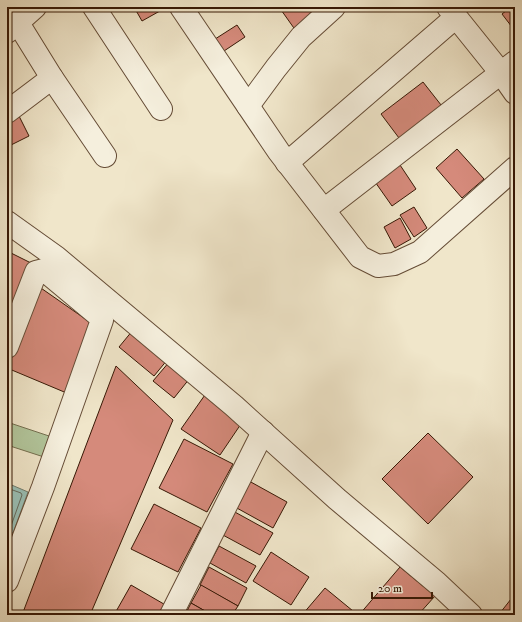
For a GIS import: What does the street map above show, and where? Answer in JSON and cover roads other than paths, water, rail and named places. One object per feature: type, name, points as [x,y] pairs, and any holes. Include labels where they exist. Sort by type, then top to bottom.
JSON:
[{"type":"street","points":[[35,7],[12,27],[52,78],[106,156]]},
{"type":"street","points":[[94,7],[161,109]]},
{"type":"street","points":[[181,7],[287,163],[360,257],[378,266],[394,264],[420,252],[515,168]]},
{"type":"street","points":[[248,106],[301,37],[334,7]]},
{"type":"street","points":[[287,163],[452,12],[508,68],[515,93]]},
{"type":"street","points":[[324,210],[508,68]]},
{"type":"street","points":[[7,112],[52,78]]},
{"type":"street","points":[[7,222],[56,257],[234,406],[337,499],[437,583],[471,615]]},
{"type":"street","points":[[7,347],[36,272],[44,270],[102,320],[43,487],[7,581]]},
{"type":"street","points":[[171,615],[263,432]]},
{"type":"water","points":[[7,483],[28,492],[13,533],[7,531]]}]
